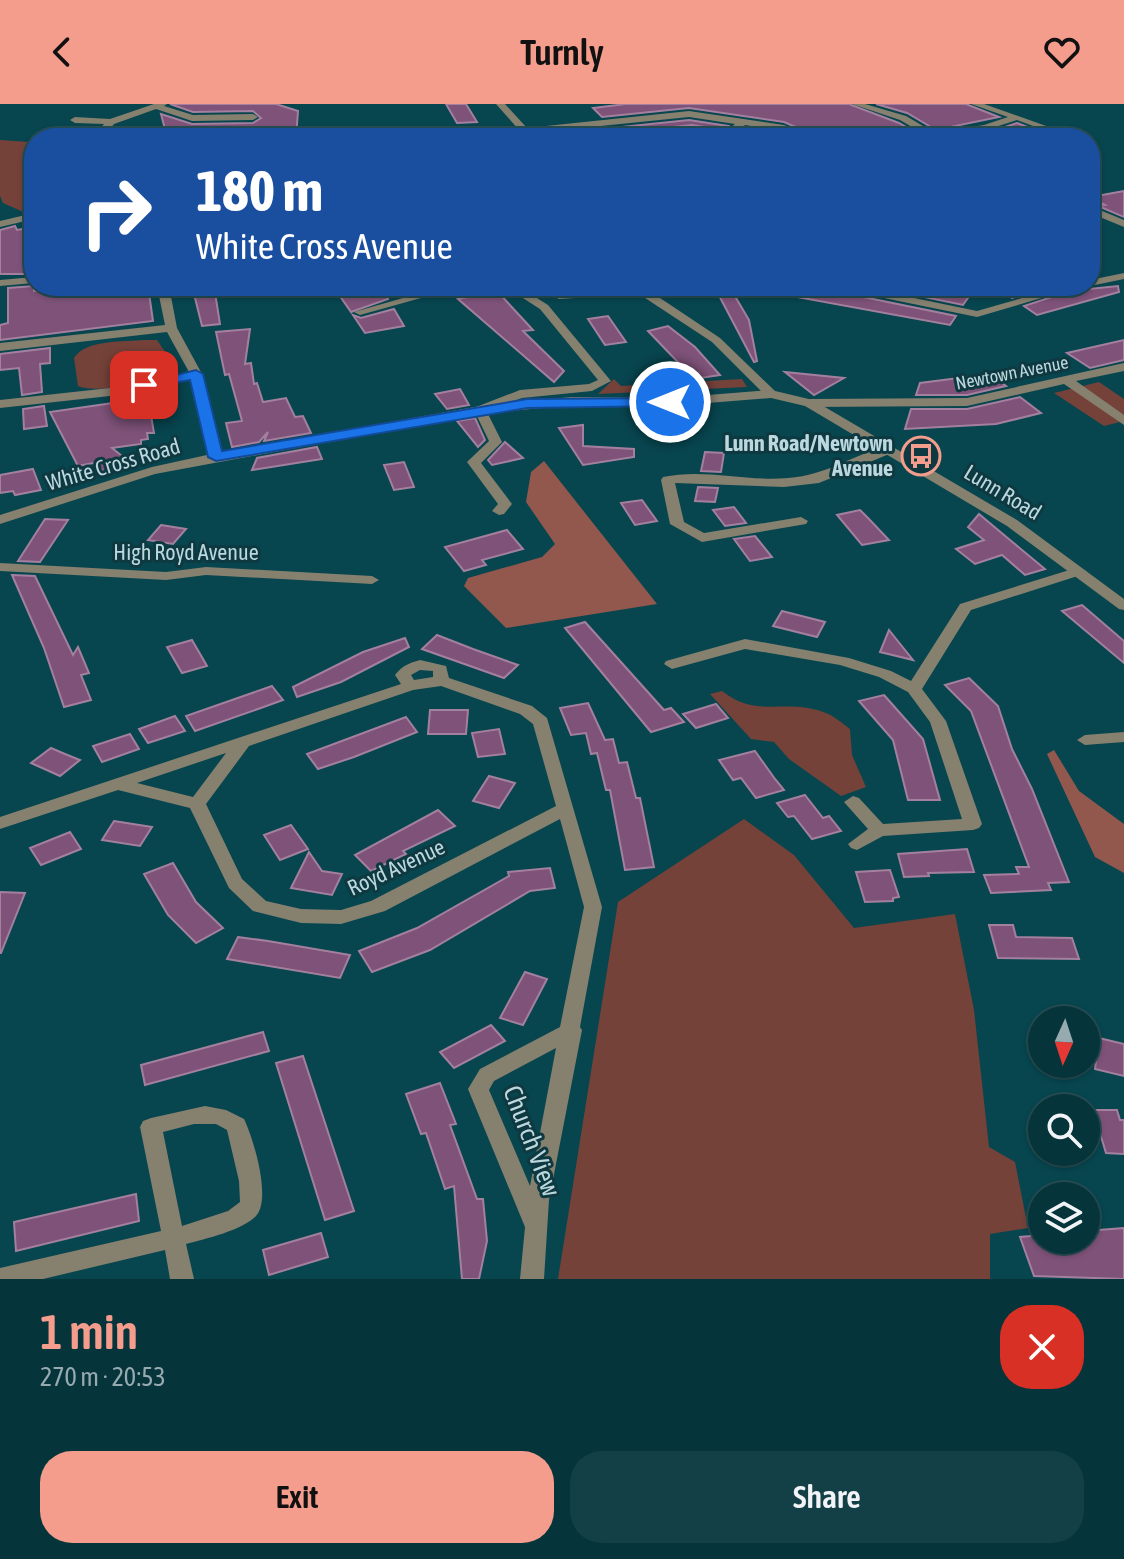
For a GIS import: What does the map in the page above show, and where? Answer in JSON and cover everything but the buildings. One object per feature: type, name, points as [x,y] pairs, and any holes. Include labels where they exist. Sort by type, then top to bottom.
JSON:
[{"type":"street","points":[[500,104],[522,128]]},
{"type":"street","points":[[703,115],[716,104]]},
{"type":"street","points":[[856,104],[903,118],[920,128]]},
{"type":"street","points":[[975,104],[1044,127]]},
{"type":"street","points":[[75,120],[111,122],[160,106],[192,118],[253,117]]},
{"type":"street","points":[[589,128],[703,115],[784,128]]},
{"type":"street","points":[[980,128],[1017,117]]},
{"type":"street","points":[[735,128],[744,121]]},
{"type":"street","points":[[106,128],[111,122]]},
{"type":"street","points":[[1100,213],[1124,224]]},
{"type":"street","points":[[0,224],[24,218]]},
{"type":"street","points":[[1100,281],[1124,276]]},
{"type":"street","points":[[0,283],[24,281]]},
{"type":"street","points":[[165,296],[171,328],[196,374],[216,457]]},
{"type":"street","points":[[360,312],[420,296]]},
{"type":"street","points":[[499,511],[505,504],[474,462],[496,442],[480,410],[520,394],[592,387],[605,381],[544,307],[526,296]]},
{"type":"street","points":[[544,307],[559,296]]},
{"type":"street","points":[[647,296],[716,340],[771,394]]},
{"type":"street","points":[[889,296],[977,314],[1022,296]]},
{"type":"street","points":[[0,347],[171,328]]},
{"type":"street","points":[[61,342],[65,358]]},
{"type":"street","name":"Newtown Avenue","points":[[809,403],[967,402],[1124,367]]},
{"type":"street","points":[[0,404],[119,391],[196,374]]},
{"type":"street","points":[[1068,381],[1124,421]]},
{"type":"street","name":"White Cross Road","points":[[0,520],[152,471],[480,410],[557,402],[670,402],[771,394],[809,403]]},
{"type":"street","name":"Lunn Road","points":[[809,403],[1034,537],[1122,603]]},
{"type":"street","points":[[801,521],[702,538],[677,524],[668,480],[784,483],[819,479],[889,449]]},
{"type":"street","name":"High Royd Avenue","points":[[0,567],[166,576],[206,571],[372,580]]},
{"type":"street","points":[[914,689],[965,607],[1079,571]]},
{"type":"street","points":[[672,664],[745,644],[843,661],[885,674],[914,689],[938,721],[973,824],[879,830],[857,844]]},
{"type":"street","points":[[0,823],[410,686],[442,681],[526,710],[541,722],[565,809]]},
{"type":"street","points":[[1085,740],[1124,737]]},
{"type":"street","points":[[118,784],[197,804],[243,742]]},
{"type":"street","points":[[853,802],[879,830]]},
{"type":"street","name":"Royd Avenue","points":[[197,804],[235,883],[260,906],[301,916],[341,917],[378,906],[565,809]]},
{"type":"street","name":"Church View","points":[[532,1279],[538,1200],[593,907],[565,809]]},
{"type":"street","name":"Church View","points":[[536,1229],[478,1089],[487,1075],[572,1030]]},
{"type":"street","points":[[0,1278],[173,1237],[238,1220],[249,1209],[254,1196],[236,1125],[227,1118],[194,1115],[151,1127],[173,1237],[182,1279]]},
{"type":"shaded area","points":[[0,140],[24,142],[24,212],[3,203],[0,196]]},
{"type":"shaded area","points":[[157,340],[177,369],[128,385],[99,389],[78,386],[74,358],[87,347]]},
{"type":"shaded area","points":[[614,379],[621,386],[742,379],[747,387],[598,394]]},
{"type":"shaded area","points":[[1099,382],[1124,399],[1124,421],[1104,426],[1054,393]]},
{"type":"shaded area","points":[[544,461],[657,604],[506,628],[464,586],[468,578],[542,557],[555,544],[526,502],[531,472]]},
{"type":"shaded area","points":[[722,691],[747,704],[809,708],[837,719],[850,729],[852,755],[866,787],[841,796],[789,759],[774,742],[751,739],[710,694]]},
{"type":"shaded area","points":[[1054,750],[1079,791],[1124,824],[1124,873],[1095,857],[1047,754]]},
{"type":"shaded area","points":[[744,819],[794,855],[854,928],[955,914],[974,1010],[989,1147],[1015,1162],[1028,1228],[990,1234],[990,1279],[558,1279],[618,902]]},
{"type":"place","name":"Lunn Road/Newtown Avenue","points":[[921,456]]},
{"type":"route","points":[[144,385],[196,374],[216,457],[527,403],[670,402]]}]
